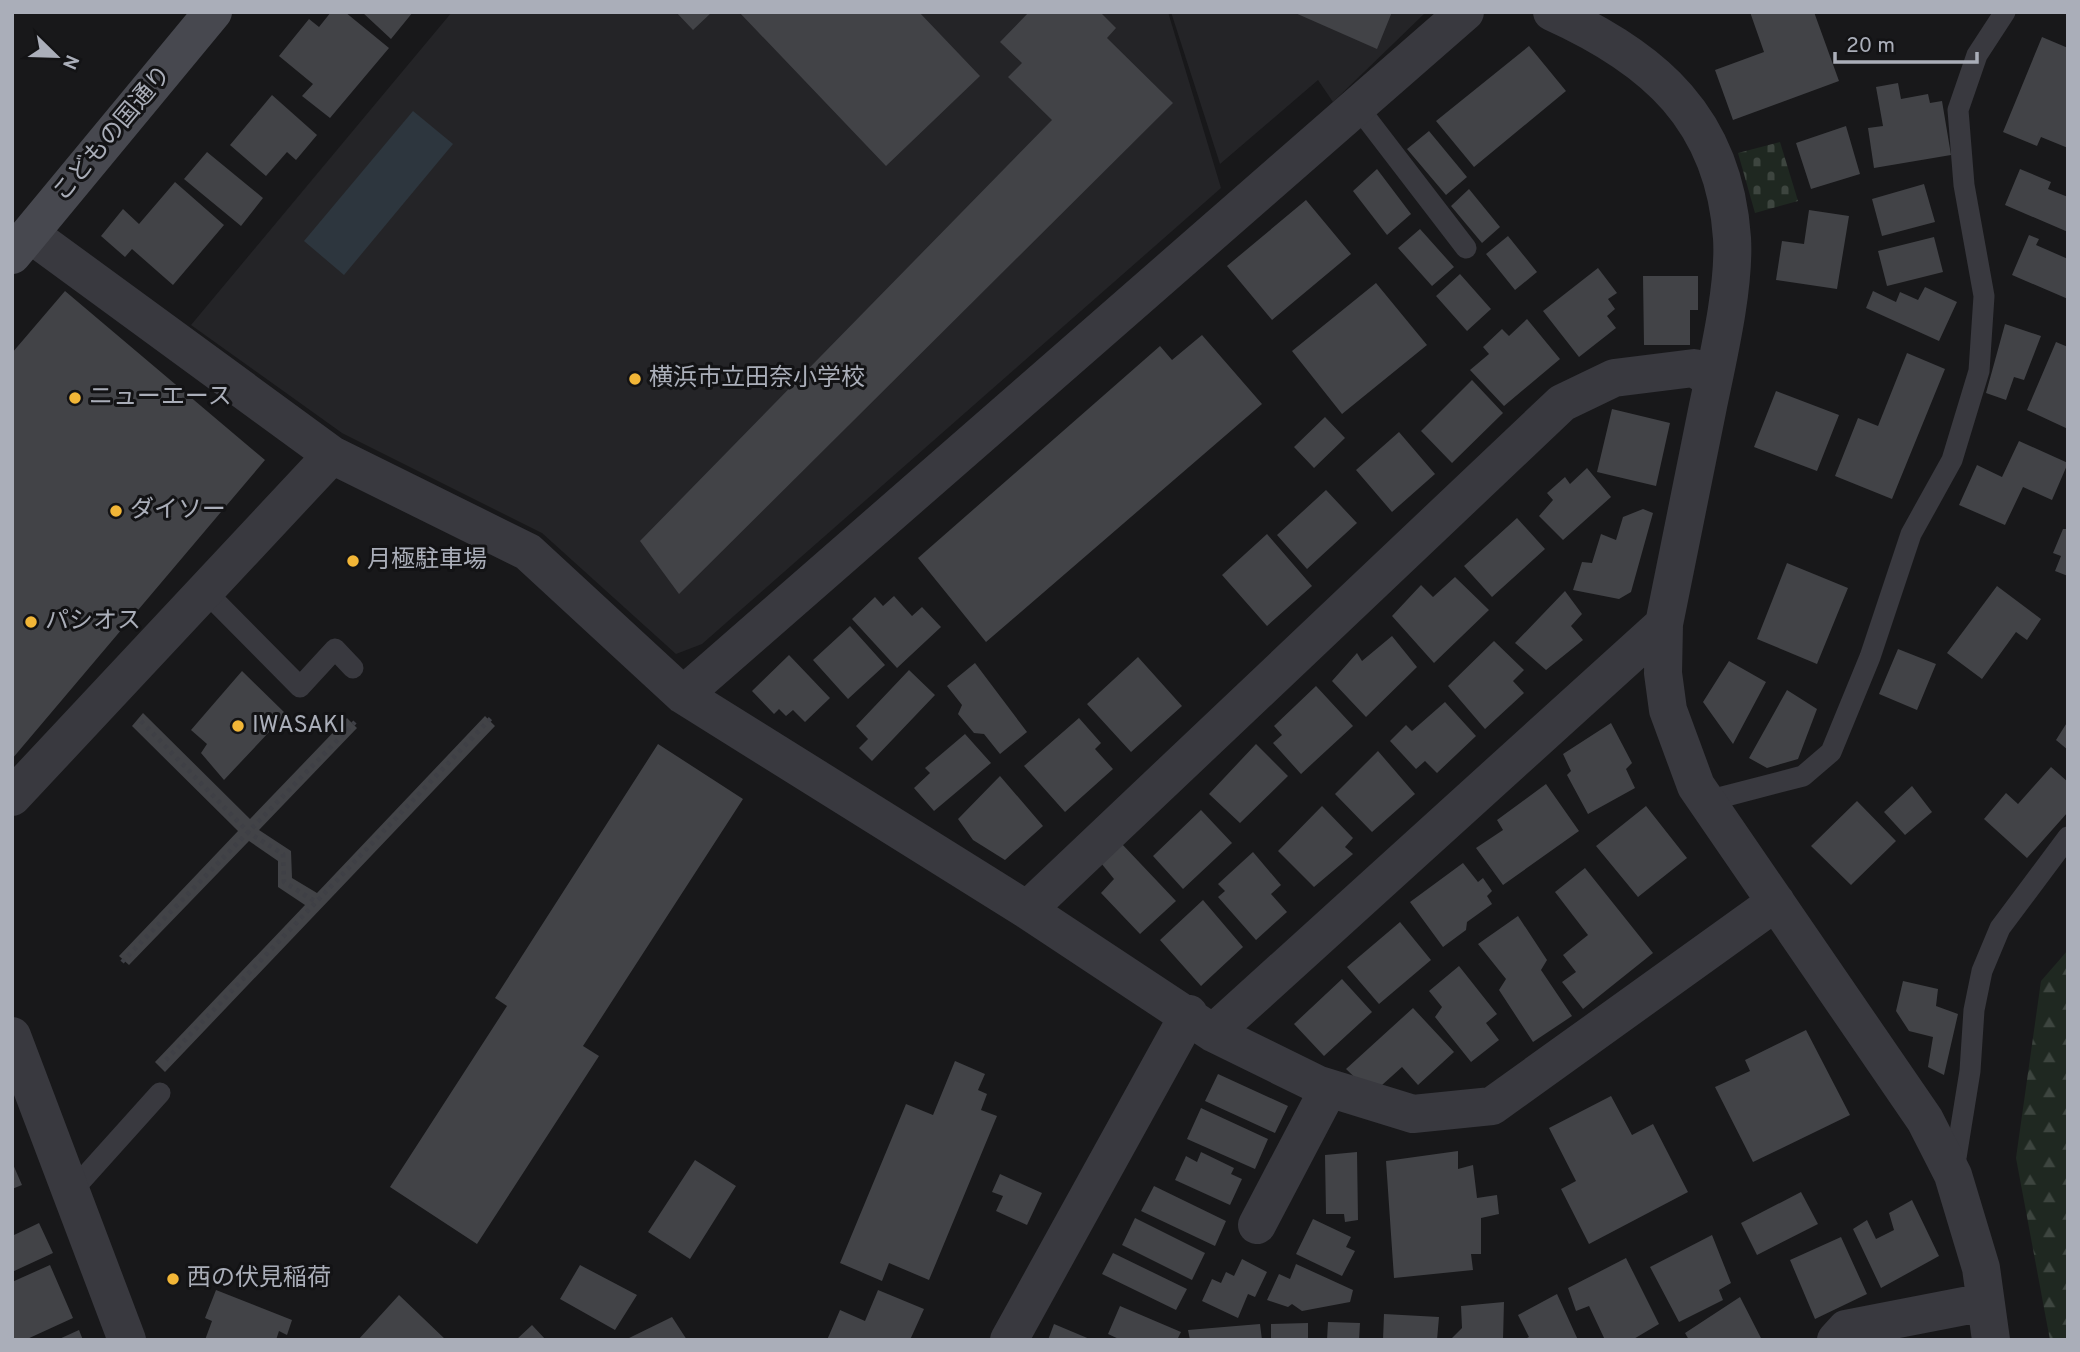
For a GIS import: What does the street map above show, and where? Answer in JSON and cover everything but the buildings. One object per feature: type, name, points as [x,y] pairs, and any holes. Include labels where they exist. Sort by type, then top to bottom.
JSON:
[{"type":"main road","name":"こどもの国通り","points":[[21,244],[213,12]]},
{"type":"street","points":[[683,695],[1465,12]]},
{"type":"street","points":[[1552,12],[1602,36],[1648,66],[1690,111],[1720,172],[1732,239],[1727,295],[1704,374],[1664,624],[1663,673],[1668,710],[1696,786],[1925,1120],[1953,1175],[1981,1268],[1991,1340]]},
{"type":"street","points":[[21,244],[332,455],[528,552],[683,695],[1201,1023],[1329,1088],[1413,1114],[1492,1106],[1776,902]]},
{"type":"street","points":[[1027,911],[1562,403],[1614,378],[1704,374]]},
{"type":"street","points":[[12,797],[332,455]]},
{"type":"street","points":[[1009,1340],[1201,1023],[1664,624]]},
{"type":"street","points":[[12,1036],[127,1340]]},
{"type":"street","points":[[1257,1225],[1329,1088]]},
{"type":"street","points":[[1836,1340],[1846,1329],[1985,1302]]},
{"type":"lane","points":[[1707,801],[1802,776],[1831,751],[1870,657],[1911,534],[1952,460],[1979,371],[1984,296],[1964,185],[1958,110],[1978,55],[2005,12]]},
{"type":"lane","points":[[1357,106],[1466,248]]},
{"type":"lane","points":[[205,591],[300,687],[335,649],[353,667]]},
{"type":"lane","points":[[1953,1175],[1970,1071],[1974,1010],[1982,971],[2000,928],[2068,837]]},
{"type":"lane","points":[[71,1192],[160,1093]]},
{"type":"path","points":[[111,690],[248,831],[282,853],[284,882],[316,902]]},
{"type":"path","points":[[165,1061],[494,716]]},
{"type":"path","points":[[122,962],[355,722]]},
{"type":"shaded area","name":"横浜市立田奈小学校","points":[[452,12],[1168,12],[1221,188],[702,644],[676,654],[542,533],[342,433],[191,325]]},
{"type":"shaded area","points":[[1171,12],[1424,14],[1333,102],[1318,80],[1220,164]]},
{"type":"shaded area","points":[[413,111],[453,144],[344,275],[304,241]]},
{"type":"green space","points":[[1780,142],[1798,201],[1755,213],[1738,153]]},
{"type":"green space","points":[[2068,950],[2068,1340],[2050,1340],[2016,1158],[2041,981]]},
{"type":"place","name":"横浜市立田奈小学校","points":[[635,379]]},
{"type":"place","name":"ニューエース","points":[[75,398]]},
{"type":"place","name":"ダイソー","points":[[116,511]]},
{"type":"place","name":"月極駐車場","points":[[353,561]]},
{"type":"place","name":"パシオス","points":[[31,622]]},
{"type":"place","name":"IWASAKI","points":[[238,726]]},
{"type":"place","name":"西の伏見稲荷","points":[[173,1279]]}]
